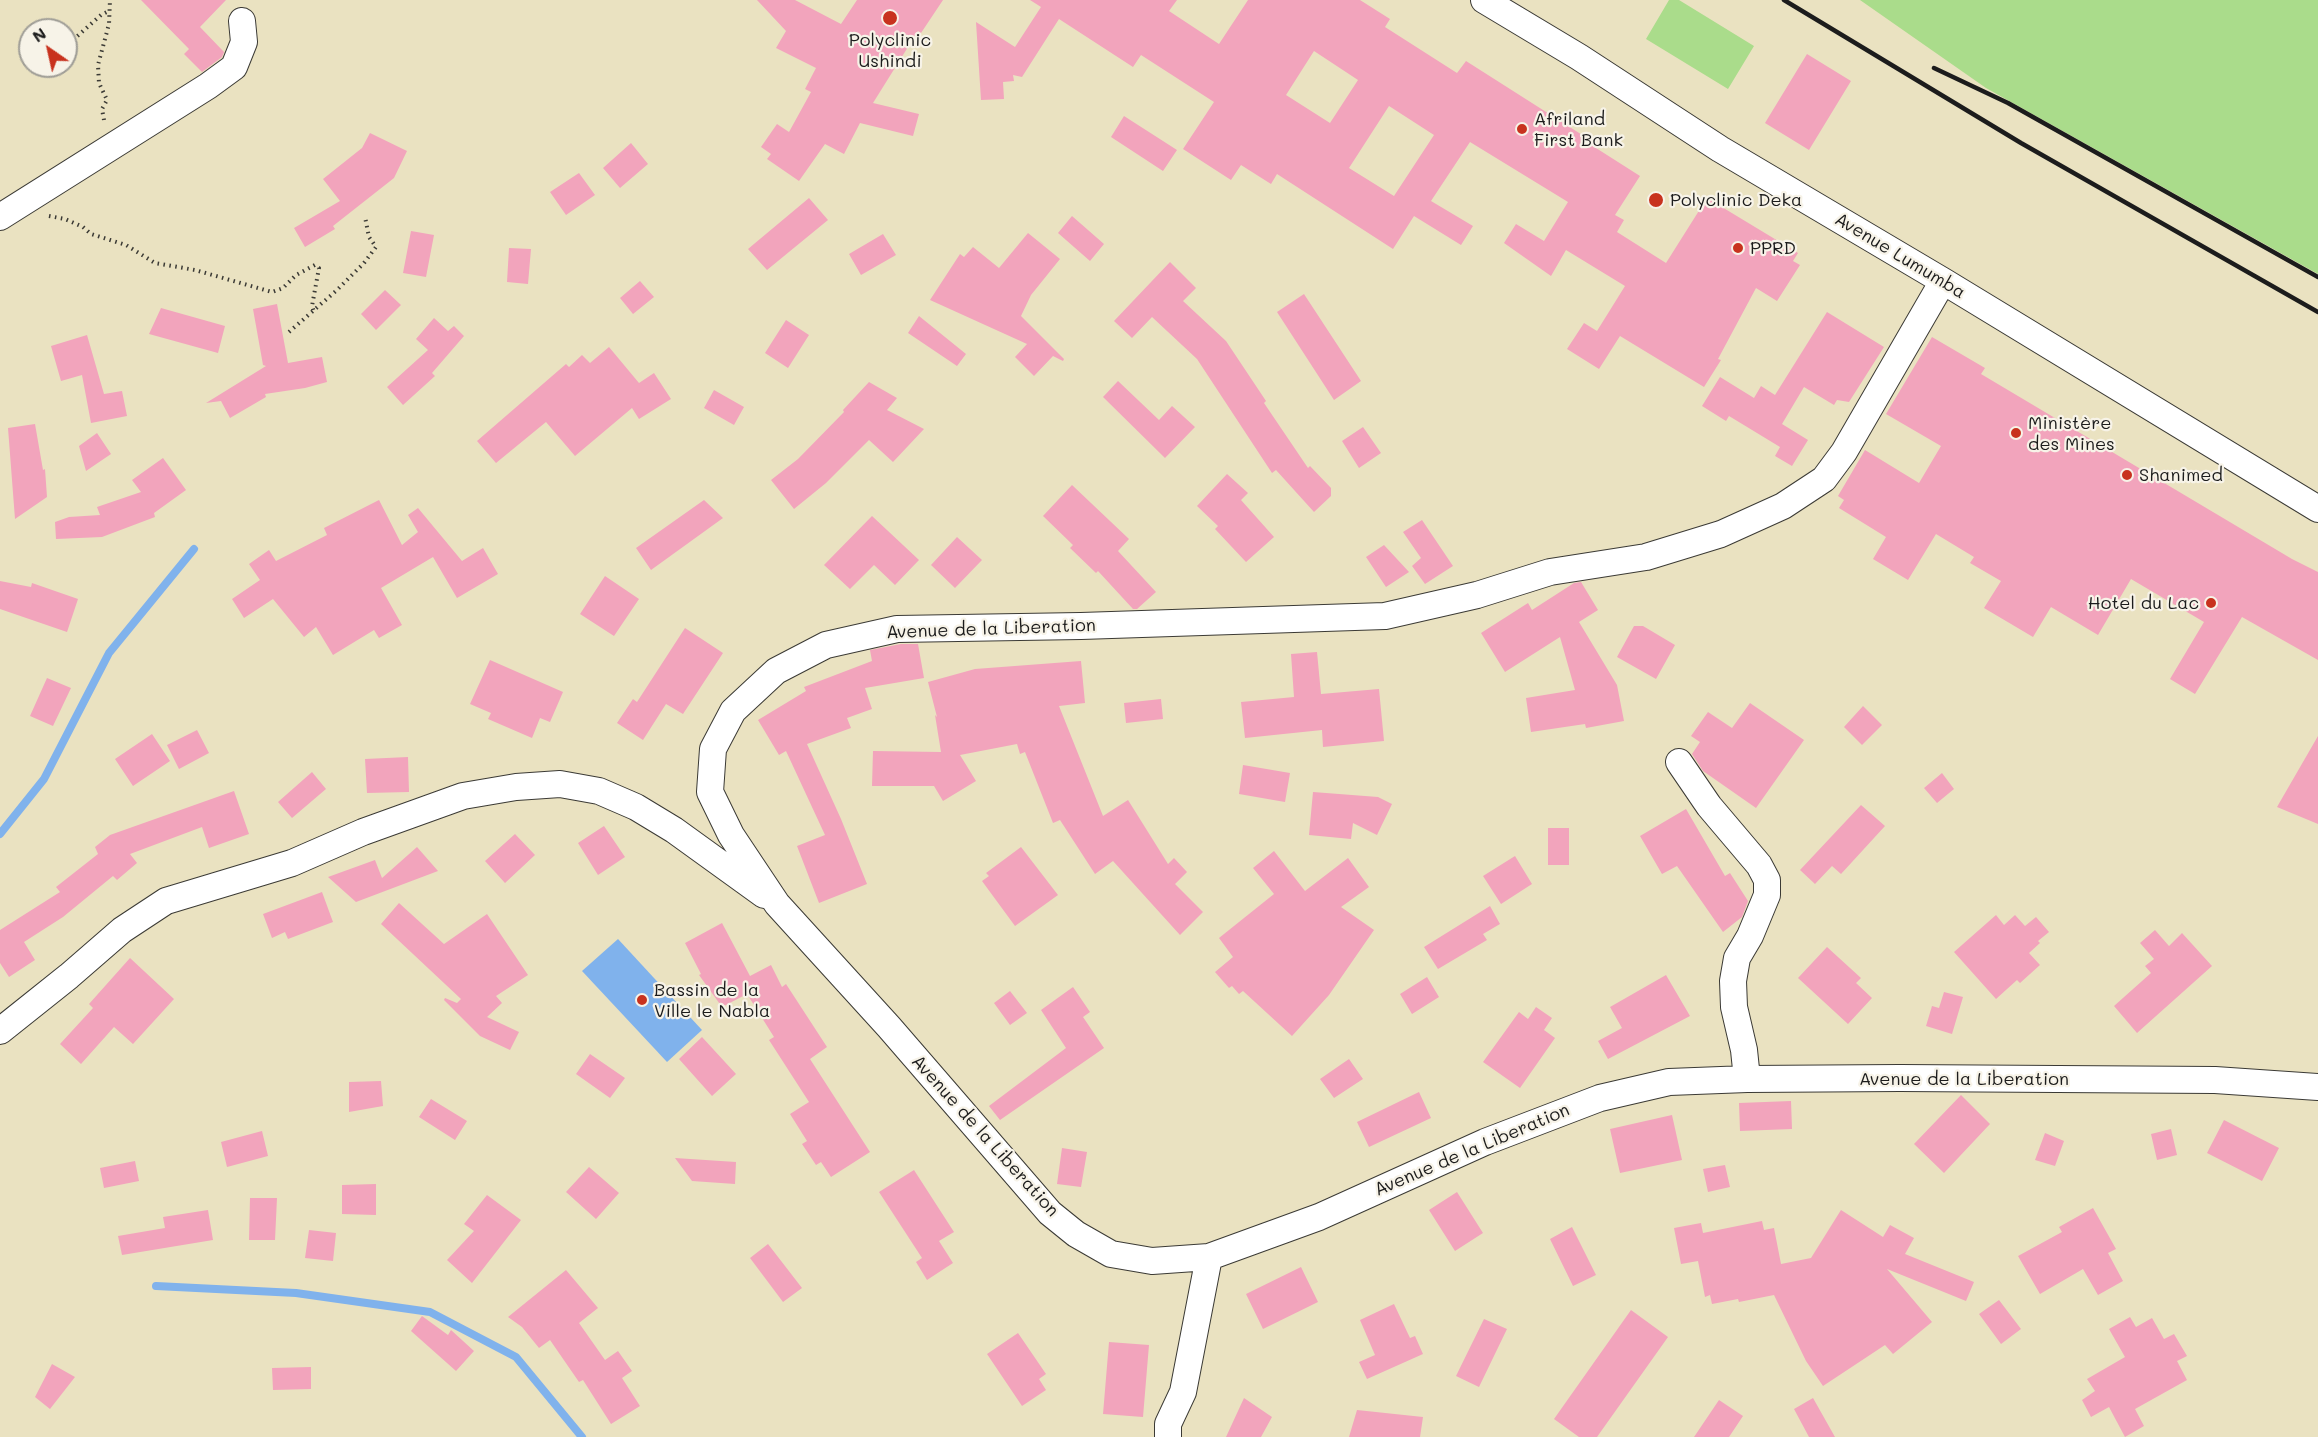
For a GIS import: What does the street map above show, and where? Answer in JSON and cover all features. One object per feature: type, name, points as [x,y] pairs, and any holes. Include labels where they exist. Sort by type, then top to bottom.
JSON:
[{"type":"street","name":"Avenue Lumumba","points":[[1484,0],[1579,57],[1720,149],[1943,281],[2318,509]]},
{"type":"street","points":[[0,217],[234,67],[244,42],[242,21]]},
{"type":"street","name":"Avenue de la Liberation","points":[[1943,281],[1844,452],[1824,479],[1782,506],[1721,534],[1646,557],[1550,572],[1477,596],[1385,616],[1081,626],[897,629],[825,645],[776,670],[733,711],[713,749],[710,792],[731,835],[777,904],[889,1027],[1050,1213],[1076,1234],[1111,1254],[1152,1261],[1209,1257],[1319,1216],[1485,1142],[1600,1098],[1669,1082],[1747,1078],[2215,1080],[2318,1087]]},
{"type":"street","points":[[1679,762],[1709,806],[1759,865],[1767,880],[1767,895],[1754,927],[1737,958],[1732,981],[1734,1007],[1744,1050],[1747,1078]]},
{"type":"street","points":[[0,1031],[122,930],[166,901],[292,863],[363,832],[463,796],[516,787],[560,784],[599,790],[636,807],[674,830],[777,904]]},
{"type":"street","points":[[1168,1437],[1168,1424],[1183,1392],[1209,1257]]},
{"type":"path","points":[[99,155],[95,142],[104,119],[102,109],[107,100],[99,83],[98,66],[110,24],[110,0]]},
{"type":"path","points":[[78,36],[101,15],[109,11]]},
{"type":"path","points":[[26,201],[36,208],[40,216],[65,219],[83,227],[91,234],[126,244],[155,263],[195,270],[237,281],[252,288],[272,292],[283,288],[296,275],[315,264],[318,268],[312,306],[314,312]]},
{"type":"path","points":[[290,332],[364,263],[376,247],[369,237],[365,217]]},
{"type":"green space","points":[[1669,0],[1679,0],[1754,46],[1728,89],[1646,39]]},
{"type":"green space","points":[[1860,0],[2318,0],[2318,274],[1986,88]]},
{"type":"water","name":"Bassin de la Ville le Nabla","points":[[618,939],[702,1030],[667,1062],[582,971]]},
{"type":"building","points":[[141,0],[226,0],[200,27],[224,52],[222,57],[202,72],[184,54],[189,49]]},
{"type":"building","points":[[757,0],[795,0],[841,24],[857,0],[943,0],[921,33],[918,31],[873,103],[919,114],[913,136],[860,123],[844,154],[825,144],[799,181],[767,159],[771,154],[761,147],[777,124],[789,132],[811,92],[805,89],[816,68],[776,48],[786,31]]},
{"type":"building","points":[[1030,0],[1177,0],[1169,11],[1219,44],[1248,0],[1360,0],[1390,19],[1385,27],[1457,73],[1466,61],[1587,138],[1585,141],[1640,176],[1615,215],[1624,220],[1617,232],[1666,263],[1707,198],[1798,253],[1793,261],[1800,265],[1777,301],[1756,288],[1718,359],[1721,360],[1704,387],[1620,336],[1599,369],[1567,349],[1584,323],[1597,331],[1625,286],[1566,250],[1551,276],[1504,243],[1516,224],[1544,241],[1568,202],[1470,142],[1431,201],[1473,226],[1461,245],[1414,216],[1393,249],[1277,174],[1271,184],[1241,165],[1231,180],[1183,149],[1214,102],[1141,55],[1133,67],[1059,19],[1022,77],[1013,75],[1014,81],[1003,82],[1004,99],[981,100],[976,22],[1015,47],[1041,7]],"holes":[[[1314,51],[1358,80],[1330,123],[1286,95]],[[1389,106],[1434,135],[1394,196],[1349,168]]]},
{"type":"building","points":[[1807,54],[1851,81],[1809,150],[1765,123]]},
{"type":"building","points":[[1124,116],[1177,150],[1163,171],[1111,137]]},
{"type":"building","points":[[370,133],[407,151],[394,178],[333,226],[335,229],[305,247],[294,228],[340,201],[323,179],[362,148]]},
{"type":"building","points":[[631,143],[648,164],[620,188],[603,168]]},
{"type":"building","points":[[579,173],[595,195],[566,215],[550,192]]},
{"type":"building","points":[[809,198],[828,220],[767,270],[748,249]]},
{"type":"building","points":[[1072,216],[1104,244],[1090,261],[1058,233]]},
{"type":"building","points":[[411,231],[434,235],[426,277],[403,273]]},
{"type":"building","points":[[1028,233],[1060,259],[1031,295],[1021,316],[1064,359],[1063,361],[1053,356],[1034,376],[1015,357],[1027,344],[930,300],[960,254],[964,257],[973,247],[999,268]]},
{"type":"building","points":[[883,234],[896,255],[861,275],[849,254]]},
{"type":"building","points":[[509,248],[531,249],[528,284],[507,282]]},
{"type":"building","points":[[1170,262],[1196,288],[1183,301],[1226,341],[1308,468],[1310,466],[1331,488],[1331,496],[1314,512],[1276,470],[1272,473],[1197,359],[1152,317],[1132,338],[1114,321]]},
{"type":"building","points":[[640,281],[654,297],[633,314],[620,298]]},
{"type":"building","points":[[385,290],[401,305],[376,330],[361,314]]},
{"type":"building","points":[[1304,294],[1361,381],[1334,400],[1277,312]]},
{"type":"building","points":[[277,304],[288,363],[322,357],[327,382],[265,394],[266,397],[230,418],[221,401],[206,403],[266,366],[263,365],[253,309]]},
{"type":"building","points":[[161,308],[225,326],[218,353],[149,334]]},
{"type":"building","points":[[1827,312],[1884,347],[1849,402],[1837,400],[1834,405],[1804,387],[1782,424],[1808,440],[1792,466],[1775,456],[1780,447],[1729,416],[1726,421],[1702,406],[1720,377],[1754,398],[1761,386],[1775,395]]},
{"type":"building","points":[[919,316],[966,354],[957,366],[908,333]]},
{"type":"building","points":[[434,318],[448,331],[454,326],[464,336],[432,373],[435,376],[403,405],[387,387],[428,350],[416,339]]},
{"type":"building","points":[[786,320],[809,335],[788,368],[765,353]]},
{"type":"building","points":[[87,335],[104,394],[122,391],[127,416],[91,423],[82,375],[61,381],[51,346]]},
{"type":"building","points":[[1932,337],[1985,368],[1981,374],[2292,559],[2318,572],[2318,660],[2242,617],[2195,694],[2170,679],[2204,622],[2131,579],[2098,635],[2051,607],[2033,637],[1984,608],[2001,581],[1970,563],[1974,557],[1936,534],[1908,580],[1873,559],[1886,537],[1839,508],[1844,500],[1838,496],[1865,450],[1919,483],[1941,446],[1886,414]]},
{"type":"building","points":[[609,347],[639,383],[654,373],[671,399],[639,419],[632,408],[575,456],[546,422],[496,463],[477,441],[566,364],[569,367],[582,355],[590,363]]},
{"type":"building","points":[[1118,381],[1159,420],[1172,406],[1195,427],[1165,458],[1103,397]]},
{"type":"building","points":[[869,382],[897,398],[887,410],[924,429],[893,462],[869,440],[826,483],[794,509],[771,480],[798,459],[844,412],[843,410]]},
{"type":"building","points":[[714,390],[744,407],[734,425],[704,408]]},
{"type":"building","points":[[35,424],[43,470],[45,469],[47,497],[15,519],[8,428]]},
{"type":"building","points":[[1363,427],[1381,453],[1359,468],[1342,441]]},
{"type":"building","points":[[97,433],[111,454],[86,471],[79,446]]},
{"type":"building","points":[[163,458],[186,490],[154,513],[155,517],[102,537],[56,539],[55,522],[69,517],[100,515],[97,507],[141,492],[132,480]]},
{"type":"building","points":[[1227,474],[1248,493],[1241,500],[1274,537],[1246,562],[1215,529],[1218,526],[1197,506]]},
{"type":"building","points":[[1072,485],[1129,539],[1118,551],[1156,592],[1137,609],[1133,609],[1098,571],[1096,573],[1070,548],[1073,545],[1043,516]]},
{"type":"building","points":[[379,500],[402,545],[418,532],[408,515],[418,508],[462,561],[483,548],[498,574],[457,598],[433,557],[381,588],[402,625],[379,638],[374,630],[333,655],[316,627],[304,637],[273,599],[244,618],[232,599],[260,580],[249,564],[269,550],[276,561],[327,535],[324,528]]},
{"type":"building","points":[[704,500],[723,518],[651,570],[636,548]]},
{"type":"building","points":[[872,516],[919,560],[895,585],[874,565],[850,589],[824,565]]},
{"type":"building","points":[[1422,520],[1453,566],[1425,584],[1412,566],[1421,558],[1403,532]]},
{"type":"building","points":[[957,537],[982,560],[955,588],[931,565]]},
{"type":"building","points":[[1384,545],[1409,572],[1386,587],[1366,557]]},
{"type":"building","points":[[605,576],[639,599],[614,636],[580,614]]},
{"type":"building","points":[[0,581],[31,587],[32,583],[78,599],[67,632],[0,609]]},
{"type":"building","points":[[1581,582],[1598,610],[1579,622],[1617,685],[1624,721],[1586,728],[1585,724],[1531,732],[1526,698],[1575,690],[1560,637],[1505,672],[1481,633],[1528,603],[1532,610],[1574,583]]},
{"type":"building","points":[[1634,626],[1643,626],[1675,645],[1656,679],[1617,657]]},
{"type":"building","points":[[685,628],[723,653],[683,714],[666,704],[643,740],[617,723],[633,699],[637,702]]},
{"type":"building","points":[[901,644],[918,644],[924,678],[865,688],[872,709],[847,718],[851,728],[807,744],[867,884],[819,903],[797,846],[825,835],[786,751],[779,755],[758,720],[806,691],[804,687],[872,661],[870,650]]},
{"type":"building","points":[[1317,652],[1321,694],[1379,689],[1384,741],[1323,747],[1322,730],[1245,738],[1241,702],[1294,697],[1291,654]]},
{"type":"building","points":[[490,660],[563,692],[550,722],[540,718],[532,738],[488,719],[491,713],[470,704]]},
{"type":"building","points":[[1081,661],[1085,703],[1059,706],[1103,816],[1128,800],[1168,864],[1174,858],[1187,872],[1175,884],[1203,912],[1180,935],[1113,861],[1095,874],[1060,820],[1053,823],[1025,752],[1020,754],[1017,744],[960,755],[976,781],[943,801],[934,786],[872,786],[873,751],[941,752],[935,715],[937,717],[928,682],[975,669]]},
{"type":"building","points":[[47,678],[71,688],[53,726],[30,716]]},
{"type":"building","points":[[1161,699],[1163,719],[1126,723],[1124,703]]},
{"type":"building","points":[[1750,703],[1804,740],[1756,808],[1703,771],[1692,754],[1700,742],[1691,736],[1708,712],[1732,728]]},
{"type":"building","points":[[1863,706],[1882,725],[1862,745],[1844,727]]},
{"type":"building","points":[[197,730],[209,753],[179,769],[167,745]]},
{"type":"building","points":[[152,734],[170,761],[133,786],[115,759]]},
{"type":"building","points":[[2318,736],[2318,824],[2277,807]]},
{"type":"building","points":[[408,757],[409,792],[367,793],[365,759]]},
{"type":"building","points":[[1243,765],[1290,773],[1285,802],[1239,794]]},
{"type":"building","points":[[312,772],[326,789],[292,818],[278,802]]},
{"type":"building","points":[[1942,773],[1954,789],[1937,803],[1924,788]]},
{"type":"building","points":[[234,791],[249,834],[209,848],[202,827],[130,854],[137,863],[117,880],[113,876],[63,917],[24,942],[35,960],[9,977],[0,963],[0,930],[60,892],[56,887],[98,854],[95,847],[110,835]]},
{"type":"building","points":[[1313,792],[1378,797],[1392,804],[1377,835],[1353,823],[1351,839],[1309,835]]},
{"type":"building","points":[[1861,805],[1885,826],[1841,874],[1832,866],[1815,884],[1800,870]]},
{"type":"building","points":[[1686,809],[1725,876],[1730,873],[1748,901],[1742,917],[1723,932],[1677,866],[1662,874],[1640,836]]},
{"type":"building","points":[[604,826],[625,857],[598,875],[578,843]]},
{"type":"building","points":[[1548,828],[1569,828],[1569,865],[1548,865]]},
{"type":"building","points":[[515,834],[535,855],[505,883],[485,861]]},
{"type":"building","points":[[417,847],[438,871],[356,902],[328,877],[375,860],[382,878]]},
{"type":"building","points":[[1021,847],[1058,895],[1015,926],[982,881],[989,876],[986,873]]},
{"type":"building","points":[[1274,851],[1305,891],[1348,858],[1369,887],[1341,907],[1374,930],[1329,995],[1292,1036],[1243,991],[1239,994],[1232,986],[1229,988],[1215,972],[1233,957],[1219,938],[1274,894],[1253,868]]},
{"type":"building","points":[[1515,856],[1532,884],[1501,904],[1483,876]]},
{"type":"building","points":[[322,892],[333,922],[288,939],[285,932],[272,938],[263,914]]},
{"type":"building","points":[[399,903],[444,944],[487,914],[528,975],[496,996],[502,1003],[487,1017],[519,1032],[510,1050],[480,1036],[444,1000],[445,998],[457,1003],[461,999],[381,924]]},
{"type":"building","points":[[1490,906],[1500,924],[1483,934],[1487,940],[1438,969],[1424,947]]},
{"type":"building","points":[[1996,915],[2004,925],[2015,915],[2025,926],[2036,917],[2049,932],[2029,953],[2040,965],[2020,983],[2017,980],[1996,999],[1954,952]]},
{"type":"building","points":[[722,923],[750,976],[771,965],[782,987],[786,984],[827,1047],[810,1059],[870,1152],[831,1177],[821,1162],[816,1165],[802,1144],[807,1141],[790,1114],[809,1102],[769,1040],[774,1037],[747,994],[722,1007],[699,975],[701,974],[685,943]]},
{"type":"building","points":[[2155,930],[2169,946],[2182,933],[2212,966],[2137,1033],[2114,1006],[2151,973],[2145,966],[2154,959],[2140,943]]},
{"type":"building","points":[[1827,947],[1861,978],[1856,983],[1872,998],[1848,1024],[1798,978]]},
{"type":"building","points":[[130,958],[174,999],[133,1044],[114,1027],[81,1064],[60,1044],[93,1008],[89,1004]]},
{"type":"building","points":[[1666,975],[1690,1016],[1608,1059],[1598,1041],[1622,1028],[1610,1007]]},
{"type":"building","points":[[1427,977],[1439,997],[1412,1014],[1400,994]]},
{"type":"building","points":[[1073,987],[1090,1012],[1083,1017],[1104,1048],[1000,1120],[989,1106],[1066,1048],[1041,1010]]},
{"type":"building","points":[[1010,991],[1027,1013],[1010,1025],[994,1003]]},
{"type":"building","points":[[1944,992],[1963,997],[1952,1034],[1926,1026],[1932,1006],[1939,1008]]},
{"type":"building","points":[[1536,1007],[1552,1018],[1544,1030],[1555,1038],[1520,1088],[1483,1062],[1519,1012],[1528,1019]]},
{"type":"building","points":[[702,1037],[736,1074],[712,1096],[679,1059]]},
{"type":"building","points":[[590,1054],[625,1078],[610,1098],[576,1074]]},
{"type":"building","points":[[1349,1059],[1363,1079],[1334,1098],[1320,1079]]},
{"type":"building","points":[[381,1081],[383,1106],[349,1112],[349,1082]]},
{"type":"building","points":[[1419,1092],[1431,1118],[1369,1147],[1357,1122]]},
{"type":"building","points":[[1961,1095],[1990,1124],[1944,1173],[1914,1144]]},
{"type":"building","points":[[431,1099],[467,1121],[455,1140],[419,1117]]},
{"type":"building","points":[[1791,1101],[1792,1129],[1740,1131],[1739,1103]]},
{"type":"building","points":[[1672,1115],[1682,1160],[1620,1173],[1610,1129]]},
{"type":"building","points":[[2224,1120],[2279,1148],[2262,1181],[2207,1153]]},
{"type":"building","points":[[2171,1129],[2177,1155],[2157,1160],[2151,1134]]},
{"type":"building","points":[[262,1131],[268,1156],[227,1167],[221,1142]]},
{"type":"building","points":[[2045,1133],[2064,1141],[2055,1166],[2035,1160]]},
{"type":"building","points":[[1062,1148],[1087,1152],[1081,1187],[1057,1184]]},
{"type":"building","points":[[675,1158],[736,1162],[735,1184],[692,1181]]},
{"type":"building","points":[[135,1161],[139,1181],[104,1188],[100,1168]]},
{"type":"building","points":[[1725,1165],[1730,1187],[1708,1192],[1703,1169]]},
{"type":"building","points":[[589,1167],[619,1193],[596,1219],[566,1192]]},
{"type":"building","points":[[914,1170],[954,1232],[939,1241],[953,1263],[927,1280],[916,1262],[922,1258],[879,1192]]},
{"type":"building","points":[[376,1184],[376,1215],[342,1214],[342,1185]]},
{"type":"building","points":[[1457,1192],[1483,1233],[1455,1251],[1429,1210]]},
{"type":"building","points":[[487,1195],[521,1220],[472,1283],[447,1260],[474,1231],[464,1224]]},
{"type":"building","points":[[250,1198],[277,1198],[275,1240],[249,1240]]},
{"type":"building","points":[[2093,1208],[2116,1249],[2108,1253],[2123,1281],[2098,1295],[2083,1269],[2040,1294],[2018,1256],[2062,1232],[2059,1227]]},
{"type":"building","points":[[208,1210],[213,1240],[122,1255],[118,1236],[165,1228],[163,1217]]},
{"type":"building","points":[[1841,1210],[1883,1237],[1890,1225],[1914,1238],[1905,1254],[1974,1282],[1966,1301],[1887,1269],[1932,1322],[1893,1354],[1885,1345],[1823,1386],[1806,1361],[1774,1295],[1739,1302],[1738,1299],[1712,1304],[1710,1295],[1705,1297],[1698,1261],[1681,1264],[1674,1228],[1701,1223],[1703,1233],[1762,1221],[1764,1230],[1774,1228],[1781,1264],[1811,1258]]},
{"type":"building","points":[[1572,1227],[1596,1275],[1573,1286],[1550,1239]]},
{"type":"building","points":[[309,1230],[336,1233],[333,1261],[305,1258]]},
{"type":"building","points":[[768,1244],[802,1288],[783,1302],[750,1258]]},
{"type":"building","points":[[1301,1267],[1318,1302],[1263,1329],[1246,1294]]},
{"type":"building","points":[[566,1270],[598,1308],[579,1323],[605,1360],[618,1351],[632,1371],[622,1378],[640,1406],[611,1424],[583,1380],[579,1382],[550,1340],[539,1348],[522,1327],[508,1317]]},
{"type":"building","points":[[1999,1300],[2021,1329],[2001,1344],[1979,1314]]},
{"type":"building","points":[[1394,1304],[1410,1338],[1415,1336],[1423,1354],[1367,1379],[1359,1362],[1375,1355],[1360,1320]]},
{"type":"building","points":[[1631,1310],[1668,1337],[1597,1437],[1579,1437],[1554,1419]]},
{"type":"building","points":[[422,1316],[448,1335],[451,1330],[474,1351],[456,1371],[411,1331]]},
{"type":"building","points":[[2130,1317],[2136,1327],[2152,1318],[2164,1339],[2174,1334],[2187,1356],[2177,1361],[2187,1380],[2135,1409],[2144,1426],[2125,1437],[2109,1407],[2091,1417],[2082,1400],[2095,1391],[2087,1379],[2125,1357],[2109,1329]]},
{"type":"building","points":[[1484,1319],[1507,1329],[1479,1387],[1456,1376]]},
{"type":"building","points":[[1018,1333],[1046,1374],[1039,1379],[1046,1390],[1022,1406],[987,1354]]},
{"type":"building","points":[[1109,1342],[1149,1345],[1143,1417],[1103,1414]]},
{"type":"building","points":[[52,1364],[75,1377],[50,1409],[35,1397]]},
{"type":"building","points":[[311,1367],[311,1389],[273,1390],[272,1368]]},
{"type":"building","points":[[1244,1398],[1272,1417],[1261,1437],[1226,1437]]},
{"type":"building","points":[[1813,1398],[1835,1437],[1809,1437],[1794,1409]]},
{"type":"building","points":[[1719,1400],[1743,1416],[1729,1437],[1694,1437]]},
{"type":"building","points":[[1357,1410],[1423,1417],[1420,1437],[1349,1437]]},
{"type":"waterway","points":[[0,834],[44,779],[109,653],[194,549]]},
{"type":"waterway","points":[[156,1286],[296,1293],[430,1312],[516,1357],[582,1437]]},
{"type":"railway","points":[[1784,0],[2021,143],[2318,312]]},
{"type":"railway","points":[[1934,68],[2008,103],[2318,277]]},
{"type":"place","name":"Polyclinic Ushindi","points":[[890,18]]},
{"type":"place","name":"Afriland First Bank","points":[[1522,129]]},
{"type":"place","name":"Polyclinic Deka","points":[[1656,200]]},
{"type":"place","name":"PPRD","points":[[1738,248]]},
{"type":"place","name":"Ministère des Mines","points":[[2016,433]]},
{"type":"place","name":"Shanimed","points":[[2127,475]]},
{"type":"place","name":"Hotel du Lac","points":[[2211,603]]},
{"type":"place","name":"Bassin de la Ville le Nabla","points":[[642,1000]]}]
